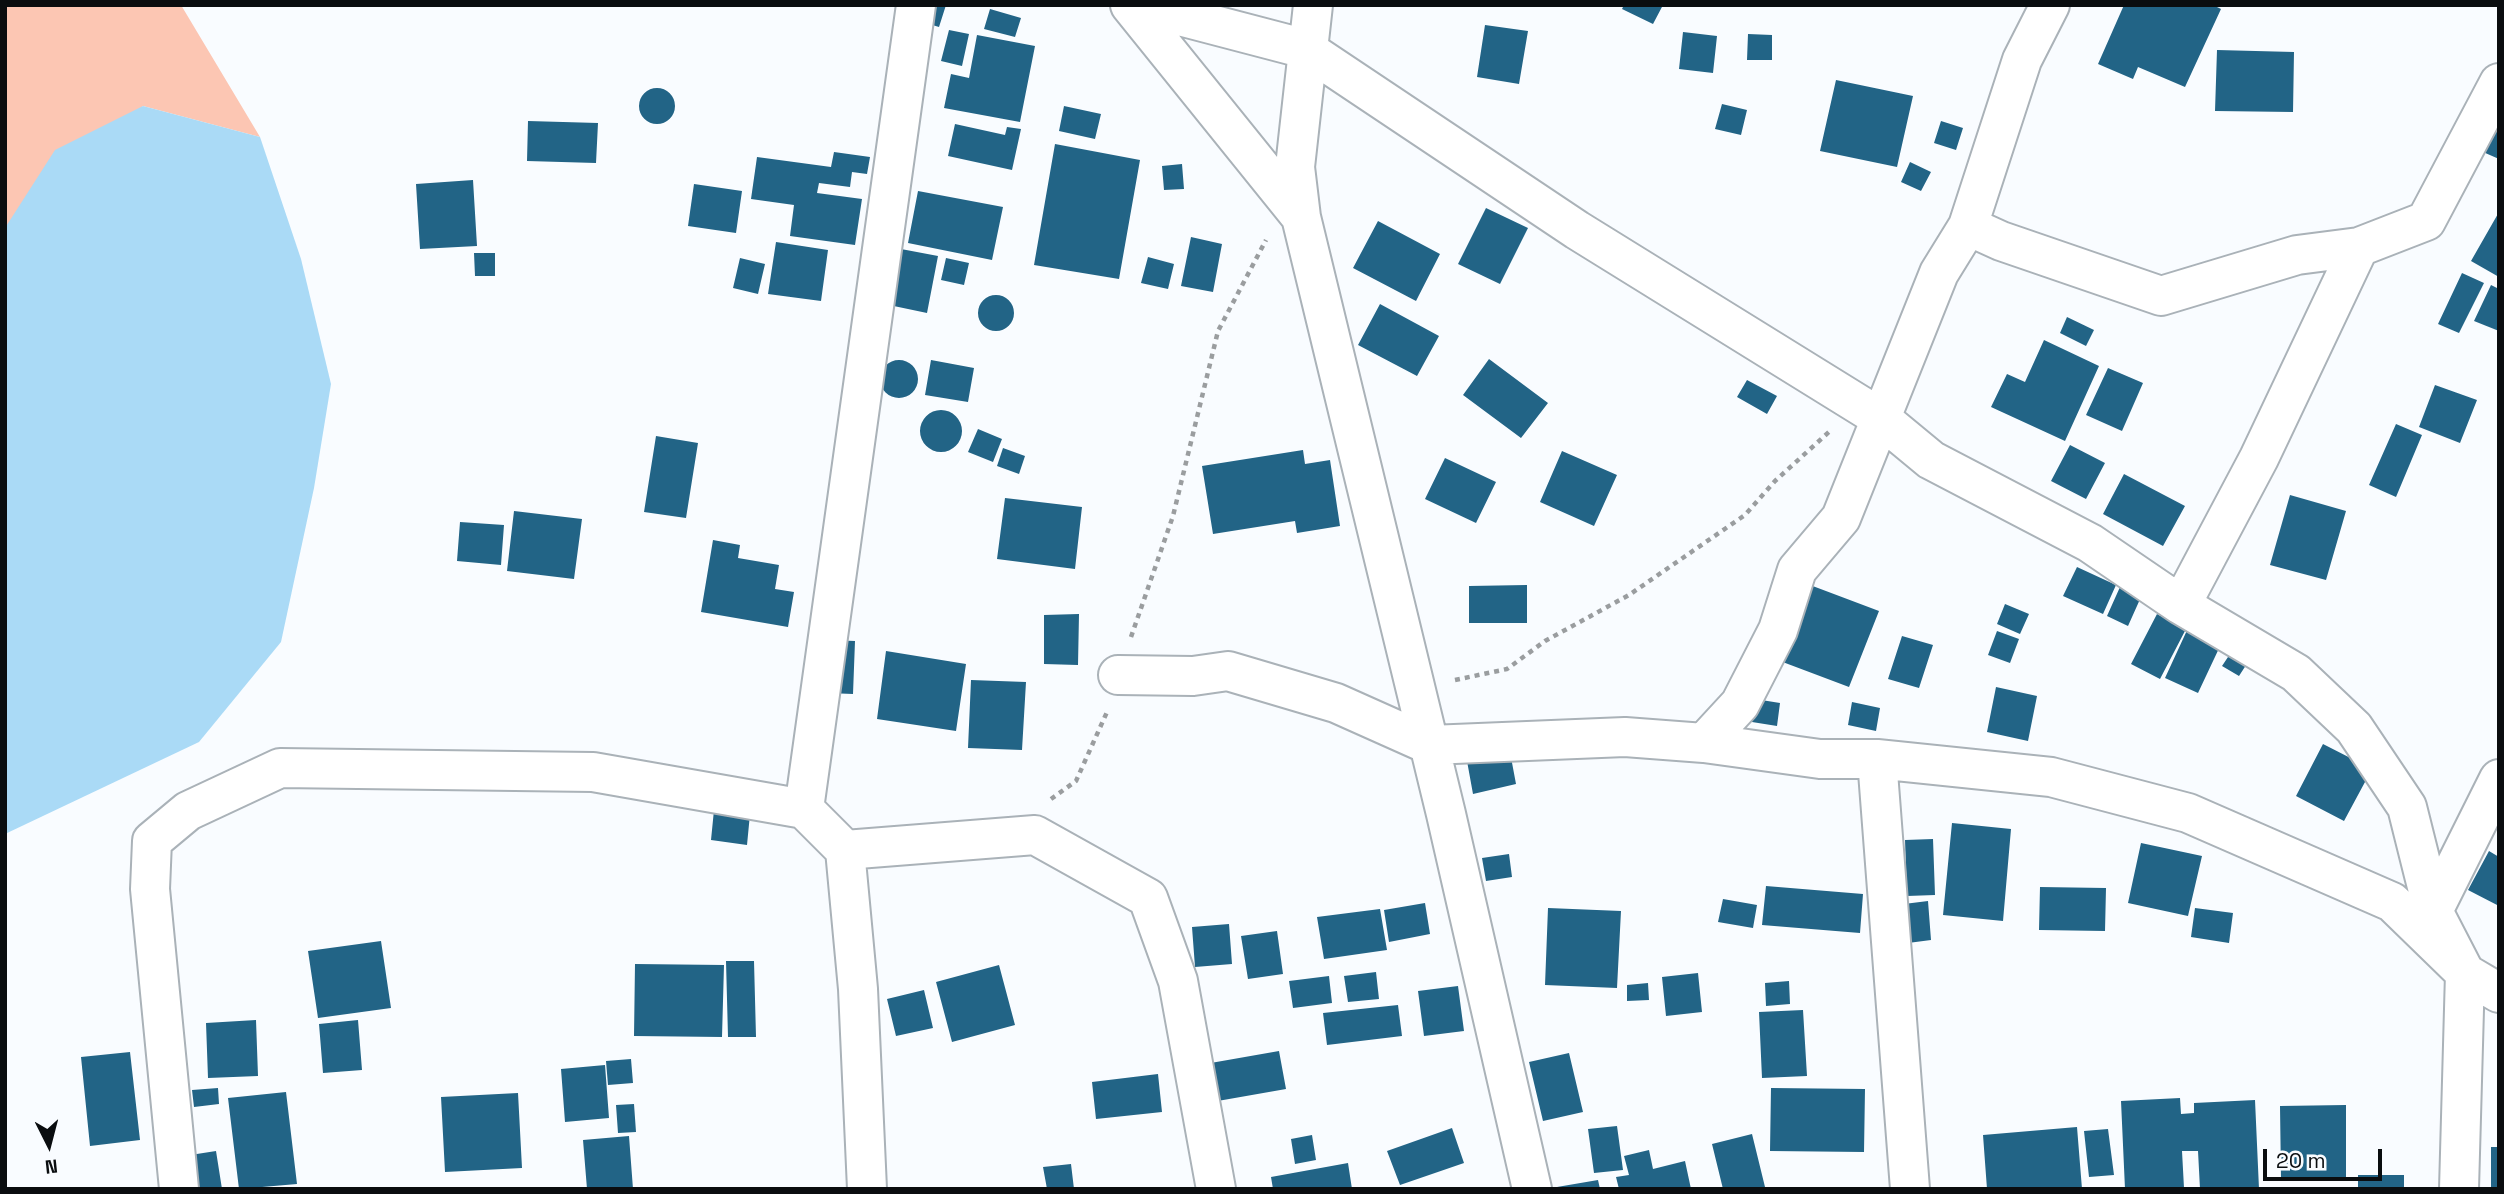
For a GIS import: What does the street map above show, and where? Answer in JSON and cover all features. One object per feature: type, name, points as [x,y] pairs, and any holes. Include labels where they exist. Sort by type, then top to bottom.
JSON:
[{"type":"street","points":[[804,809],[916,5]]},
{"type":"street","points":[[1130,5],[1301,217]]},
{"type":"street","points":[[1138,5],[1306,49],[1577,230],[1869,411],[1931,460],[2090,543],[2181,605],[2296,673],[2354,728],[2407,807],[2432,911],[2465,973],[2459,1189]]},
{"type":"street","points":[[1313,5],[1295,167],[1301,217],[1430,745],[1532,1189]]},
{"type":"street","points":[[1704,743],[1740,704],[1778,630],[1797,570],[1841,518],[1869,411],[1939,273],[1968,226],[2022,60],[2050,5]]},
{"type":"street","points":[[1968,226],[2001,241],[2161,296],[2297,255],[2359,247],[2426,221],[2499,83]]},
{"type":"street","points":[[2181,605],[2259,458],[2359,247]]},
{"type":"street","points":[[1118,675],[1193,676],[1228,671],[1336,703],[1430,745],[1625,737],[1704,743],[1820,759],[1877,759],[2051,777],[2188,813],[2392,902],[2465,973],[2499,993]]},
{"type":"street","points":[[1877,759],[1910,1189]]},
{"type":"street","points":[[180,1189],[150,889],[152,841],[188,811],[279,768],[593,772],[804,809],[845,850],[859,989],[867,1189]]},
{"type":"street","points":[[2432,911],[2499,779]]},
{"type":"street","points":[[845,850],[1035,835],[1148,898],[1178,981],[1216,1189]]},
{"type":"path","points":[[1000,838],[1076,781],[1106,714],[1173,516],[1218,331],[1262,242],[1301,217]]},
{"type":"path","points":[[1416,688],[1507,669],[1545,641],[1629,595],[1745,515],[1775,481],[1869,411]]},
{"type":"shaded area","points":[[5,5],[181,5],[260,137],[143,106],[5,228]]},
{"type":"water","points":[[143,106],[260,137],[301,259],[331,384],[314,488],[281,642],[199,742],[5,834],[5,228],[55,150]]},
{"type":"building","points":[[924,5],[946,5],[939,27],[919,21]]},
{"type":"building","points":[[1624,5],[1663,5],[1653,24],[1622,9]]},
{"type":"building","points":[[2124,5],[2213,5],[2221,9],[2185,87],[2138,67],[2133,79],[2098,64]]},
{"type":"building","points":[[990,9],[1021,18],[1015,37],[984,29]]},
{"type":"building","points":[[1485,25],[1528,31],[1519,84],[1477,77]]},
{"type":"building","points":[[949,30],[969,34],[962,66],[941,61]]},
{"type":"building","points":[[1683,32],[1717,36],[1713,73],[1679,69]]},
{"type":"building","points":[[1748,34],[1772,35],[1772,60],[1747,60]]},
{"type":"building","points":[[977,35],[1035,46],[1020,122],[944,108],[951,74],[969,78]]},
{"type":"building","points":[[2217,50],[2294,52],[2293,112],[2215,111]]},
{"type":"building","points":[[1836,80],[1913,96],[1897,167],[1820,151]]},
{"type":"building","points":[[657,88],[670,93],[675,106],[670,119],[657,124],[644,119],[639,106],[644,93]]},
{"type":"building","points":[[1722,104],[1747,110],[1741,135],[1715,129]]},
{"type":"building","points":[[1064,106],[1101,114],[1095,139],[1059,131]]},
{"type":"building","points":[[2499,120],[2499,159],[2483,152]]},
{"type":"building","points":[[528,121],[598,123],[596,163],[527,161]]},
{"type":"building","points":[[1941,121],[1963,128],[1956,150],[1934,143]]},
{"type":"building","points":[[955,124],[1005,135],[1007,127],[1021,129],[1012,170],[948,156]]},
{"type":"building","points":[[1055,144],[1140,160],[1119,279],[1034,265]]},
{"type":"building","points":[[834,152],[870,157],[867,174],[852,172],[850,187],[819,183],[817,193],[862,199],[855,245],[790,236],[794,205],[751,199],[757,157],[831,167]]},
{"type":"building","points":[[1910,162],[1931,172],[1921,191],[1901,182]]},
{"type":"building","points":[[1182,164],[1184,189],[1164,190],[1162,166]]},
{"type":"building","points":[[473,180],[477,246],[420,249],[416,184]]},
{"type":"building","points":[[694,184],[742,191],[736,233],[688,226]]},
{"type":"building","points":[[918,191],[1003,207],[992,260],[908,243]]},
{"type":"building","points":[[1486,208],[1528,228],[1500,284],[1458,264]]},
{"type":"building","points":[[2499,212],[2499,277],[2471,261]]},
{"type":"building","points":[[1378,221],[1440,254],[1416,301],[1353,268]]},
{"type":"building","points":[[1191,237],[1222,244],[1213,292],[1181,286]]},
{"type":"building","points":[[776,242],[828,250],[821,301],[768,294]]},
{"type":"building","points":[[901,249],[938,256],[927,313],[889,305]]},
{"type":"building","points":[[474,253],[495,253],[495,276],[475,276]]},
{"type":"building","points":[[1148,257],[1174,264],[1168,289],[1141,283]]},
{"type":"building","points":[[740,258],[765,264],[758,294],[733,288]]},
{"type":"building","points":[[946,258],[969,263],[964,285],[941,280]]},
{"type":"building","points":[[2462,273],[2484,283],[2459,333],[2438,324]]},
{"type":"building","points":[[2491,285],[2499,289],[2499,331],[2474,321]]},
{"type":"building","points":[[996,295],[1009,300],[1014,313],[1009,326],[996,331],[983,326],[978,313],[983,300]]},
{"type":"building","points":[[1380,304],[1439,336],[1417,376],[1358,345]]},
{"type":"building","points":[[2067,317],[2094,330],[2086,346],[2060,333]]},
{"type":"building","points":[[2044,340],[2099,366],[2065,441],[1991,407],[2007,374],[2025,382]]},
{"type":"building","points":[[1489,359],[1548,403],[1521,438],[1463,395]]},
{"type":"building","points":[[899,360],[912,366],[918,379],[912,392],[899,398],[886,392],[880,379],[886,366]]},
{"type":"building","points":[[931,360],[974,368],[968,402],[925,395]]},
{"type":"building","points":[[2108,368],[2143,383],[2122,431],[2086,415]]},
{"type":"building","points":[[1747,380],[1777,396],[1767,414],[1737,397]]},
{"type":"building","points":[[2435,385],[2477,400],[2460,443],[2419,427]]},
{"type":"building","points":[[941,410],[956,416],[962,431],[956,446],[941,452],[926,446],[920,431],[926,416]]},
{"type":"building","points":[[2396,424],[2422,435],[2396,497],[2369,485]]},
{"type":"building","points":[[978,429],[1002,439],[993,462],[968,452]]},
{"type":"building","points":[[656,436],[698,443],[686,518],[644,512]]},
{"type":"building","points":[[2070,445],[2105,463],[2086,499],[2051,481]]},
{"type":"building","points":[[1003,448],[1025,456],[1019,474],[997,466]]},
{"type":"building","points":[[1303,450],[1305,464],[1330,460],[1340,526],[1297,533],[1295,521],[1213,534],[1202,466]]},
{"type":"building","points":[[1562,451],[1617,475],[1594,526],[1540,502]]},
{"type":"building","points":[[1445,458],[1496,482],[1476,523],[1425,499]]},
{"type":"building","points":[[2124,474],[2185,506],[2163,546],[2103,514]]},
{"type":"building","points":[[2290,495],[2346,511],[2326,580],[2270,565]]},
{"type":"building","points":[[1005,498],[1082,507],[1075,569],[997,559]]},
{"type":"building","points":[[514,511],[582,519],[574,579],[507,571]]},
{"type":"building","points":[[460,522],[504,525],[501,565],[457,561]]},
{"type":"building","points":[[713,540],[740,545],[738,558],[779,565],[775,589],[794,592],[788,627],[701,612]]},
{"type":"building","points":[[2077,567],[2116,585],[2103,614],[2063,596]]},
{"type":"building","points":[[1527,585],[1527,623],[1469,623],[1469,586]]},
{"type":"building","points":[[1810,585],[1879,611],[1849,687],[1780,661]]},
{"type":"building","points":[[2120,587],[2141,597],[2128,626],[2107,616]]},
{"type":"building","points":[[2005,604],[2029,614],[2020,634],[1997,624]]},
{"type":"building","points":[[1079,614],[1078,665],[1044,664],[1044,615]]},
{"type":"building","points":[[2157,614],[2186,629],[2160,679],[2131,664]]},
{"type":"building","points":[[2189,626],[2222,642],[2198,693],[2165,678]]},
{"type":"building","points":[[1997,631],[2019,639],[2010,663],[1988,655]]},
{"type":"building","points":[[1902,636],[1933,645],[1919,688],[1888,679]]},
{"type":"building","points":[[830,640],[855,641],[853,694],[828,693]]},
{"type":"building","points":[[2234,648],[2250,659],[2239,676],[2222,666]]},
{"type":"building","points":[[886,651],[966,664],[956,731],[877,719]]},
{"type":"building","points":[[971,680],[1026,682],[1022,750],[968,748]]},
{"type":"building","points":[[1996,687],[2037,696],[2028,741],[1987,732]]},
{"type":"building","points":[[1755,699],[1780,703],[1777,726],[1752,722]]},
{"type":"building","points":[[1852,702],[1880,708],[1876,731],[1848,725]]},
{"type":"building","points":[[2323,744],[2372,769],[2344,821],[2296,796]]},
{"type":"building","points":[[1510,752],[1516,784],[1473,794],[1467,761]]},
{"type":"building","points":[[714,810],[750,814],[747,845],[711,840]]},
{"type":"building","points":[[1952,823],[2011,829],[2003,921],[1943,915]]},
{"type":"building","points":[[1933,839],[1935,895],[1907,896],[1905,840]]},
{"type":"building","points":[[2141,843],[2202,856],[2188,916],[2128,903]]},
{"type":"building","points":[[2489,851],[2499,857],[2499,906],[2468,890]]},
{"type":"building","points":[[1509,854],[1512,877],[1486,881],[1482,858]]},
{"type":"building","points":[[1766,886],[1863,894],[1860,933],[1762,925]]},
{"type":"building","points":[[2040,887],[2106,888],[2105,931],[2039,930]]},
{"type":"building","points":[[1723,899],[1757,905],[1753,928],[1718,922]]},
{"type":"building","points":[[1928,901],[1931,940],[1908,943],[1904,904]]},
{"type":"building","points":[[1425,903],[1430,934],[1389,942],[1384,910]]},
{"type":"building","points":[[1548,908],[1621,911],[1617,988],[1545,985]]},
{"type":"building","points":[[2195,908],[2233,913],[2229,943],[2191,937]]},
{"type":"building","points":[[1380,909],[1387,950],[1324,959],[1317,917]]},
{"type":"building","points":[[1229,924],[1232,964],[1195,967],[1192,927]]},
{"type":"building","points":[[1277,931],[1283,974],[1248,979],[1241,936]]},
{"type":"building","points":[[381,941],[391,1008],[318,1018],[308,951]]},
{"type":"building","points":[[726,961],[754,961],[756,1037],[728,1037]]},
{"type":"building","points":[[635,964],[724,965],[722,1037],[634,1036]]},
{"type":"building","points":[[999,965],[1015,1025],[952,1042],[936,982]]},
{"type":"building","points":[[1376,972],[1379,999],[1348,1002],[1344,976]]},
{"type":"building","points":[[1698,973],[1702,1012],[1666,1016],[1662,977]]},
{"type":"building","points":[[1329,976],[1332,1003],[1293,1008],[1289,981]]},
{"type":"building","points":[[1789,981],[1790,1004],[1766,1006],[1765,983]]},
{"type":"building","points":[[1648,983],[1649,1000],[1627,1001],[1627,985]]},
{"type":"building","points":[[1458,986],[1464,1031],[1424,1036],[1418,991]]},
{"type":"building","points":[[924,990],[933,1028],[896,1036],[887,999]]},
{"type":"building","points":[[1398,1005],[1402,1036],[1327,1045],[1323,1013]]},
{"type":"building","points":[[1803,1010],[1807,1076],[1762,1078],[1759,1012]]},
{"type":"building","points":[[256,1020],[258,1076],[208,1078],[206,1023]]},
{"type":"building","points":[[358,1020],[362,1070],[323,1073],[319,1024]]},
{"type":"building","points":[[1279,1051],[1286,1089],[1212,1102],[1205,1064]]},
{"type":"building","points":[[130,1052],[140,1140],[90,1146],[81,1057]]},
{"type":"building","points":[[1569,1053],[1583,1112],[1543,1121],[1529,1062]]},
{"type":"building","points":[[631,1059],[633,1083],[608,1085],[606,1061]]},
{"type":"building","points":[[605,1065],[609,1118],[565,1122],[561,1069]]},
{"type":"building","points":[[1158,1074],[1162,1112],[1096,1119],[1092,1082]]},
{"type":"building","points":[[218,1088],[219,1104],[194,1107],[192,1090]]},
{"type":"building","points":[[1771,1088],[1865,1089],[1864,1152],[1770,1151]]},
{"type":"building","points":[[286,1092],[297,1184],[239,1189],[228,1098]]},
{"type":"building","points":[[518,1093],[522,1168],[445,1172],[441,1097]]},
{"type":"building","points":[[2180,1098],[2181,1114],[2194,1113],[2194,1103],[2255,1100],[2259,1189],[2200,1189],[2198,1151],[2182,1151],[2184,1188],[2125,1189],[2121,1101]]},
{"type":"building","points":[[634,1104],[636,1132],[618,1133],[616,1105]]},
{"type":"building","points":[[2346,1105],[2346,1178],[2281,1179],[2280,1106]]},
{"type":"building","points":[[1617,1126],[1623,1170],[1594,1173],[1588,1129]]},
{"type":"building","points":[[2077,1127],[2082,1189],[1987,1189],[1983,1135]]},
{"type":"building","points":[[1452,1128],[1464,1163],[1400,1185],[1387,1151]]},
{"type":"building","points":[[2108,1129],[2114,1175],[2089,1177],[2084,1131]]},
{"type":"building","points":[[1752,1134],[1765,1187],[1723,1189],[1712,1144]]},
{"type":"building","points":[[1312,1135],[1316,1160],[1295,1164],[1291,1139]]},
{"type":"building","points":[[629,1136],[633,1189],[587,1189],[583,1140]]},
{"type":"building","points":[[2491,1147],[2499,1147],[2499,1189],[2491,1189]]},
{"type":"building","points":[[1649,1150],[1653,1169],[1685,1161],[1691,1189],[1619,1189],[1616,1177],[1629,1175],[1624,1156]]},
{"type":"building","points":[[216,1151],[222,1189],[189,1189],[184,1156]]},
{"type":"building","points":[[1348,1163],[1352,1189],[1273,1189],[1271,1177]]},
{"type":"building","points":[[1071,1164],[1074,1189],[1047,1189],[1043,1167]]},
{"type":"building","points":[[2358,1175],[2404,1175],[2404,1189],[2358,1189]]},
{"type":"building","points":[[1598,1180],[1600,1189],[1557,1189],[1557,1187]]}]
